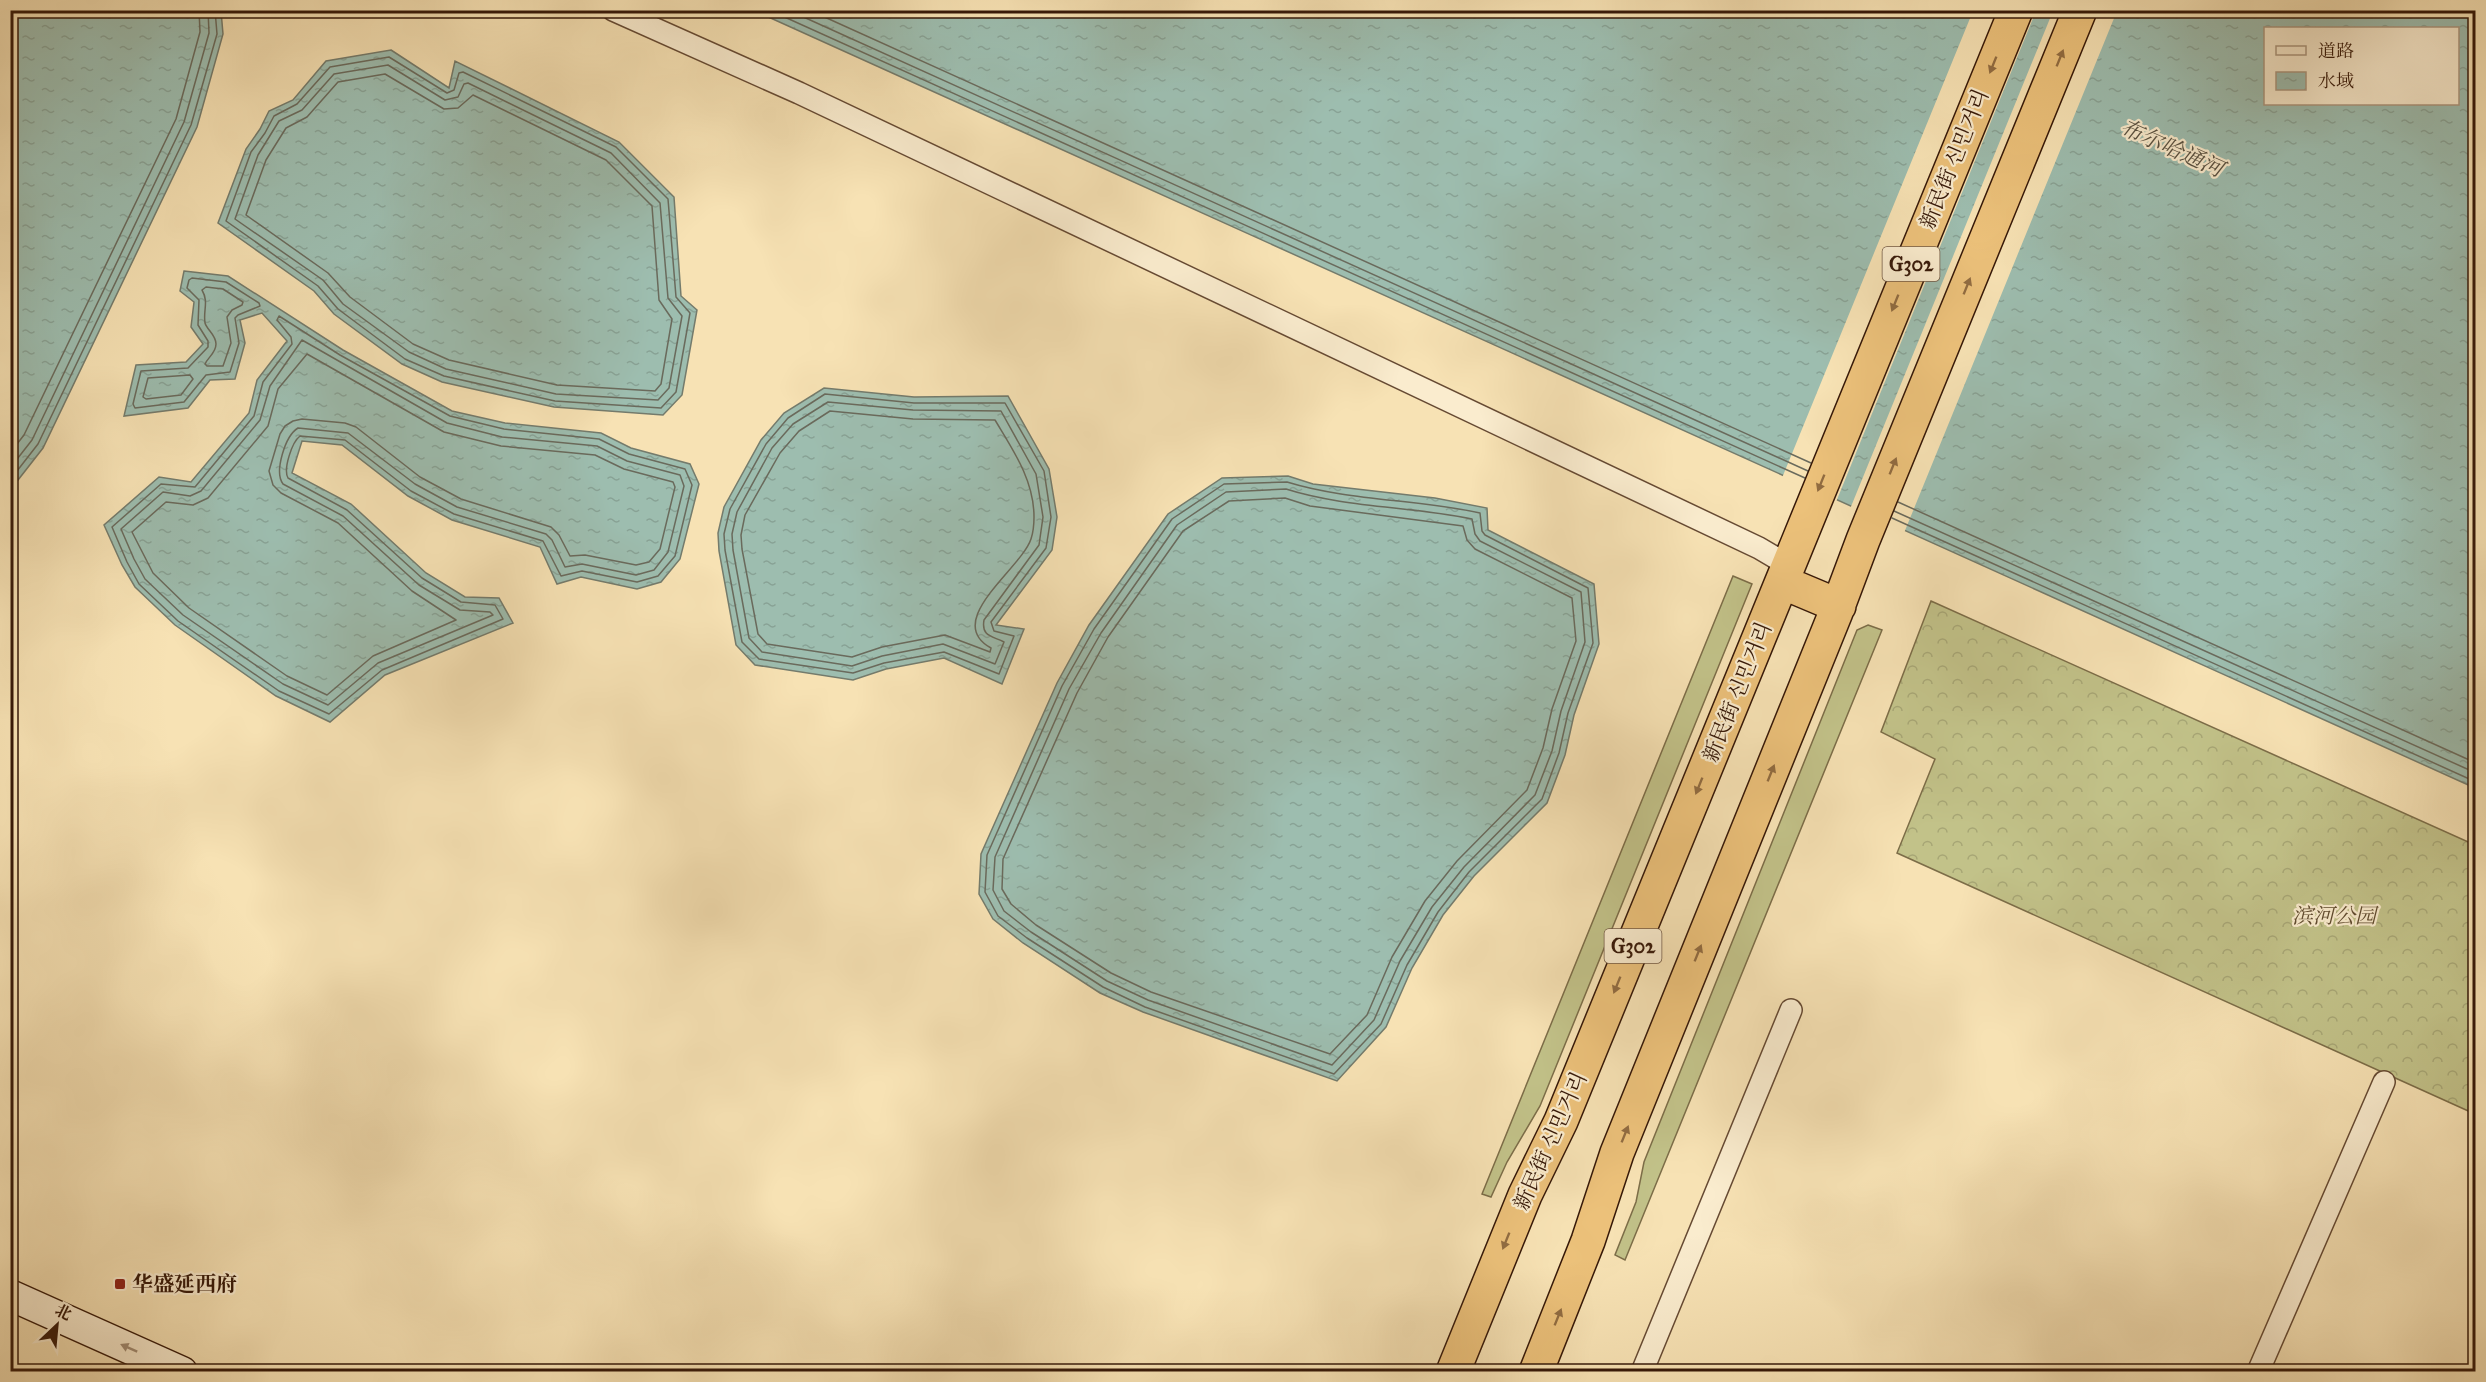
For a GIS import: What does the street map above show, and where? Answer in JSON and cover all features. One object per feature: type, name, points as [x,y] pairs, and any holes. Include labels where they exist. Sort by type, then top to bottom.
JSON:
[{"type":"highway","name":"新民街 신민거리","points":[[1453,1371],[1525,1195],[1561,1121],[2016,10]]},
{"type":"highway","name":"G302","points":[[1536,1371],[1588,1241],[1617,1153],[1839,606],[1863,540],[2080,10]]},
{"type":"highway","points":[[1785,574],[1839,606]]},
{"type":"main road","points":[[10,1295],[182,1371]]},
{"type":"street","points":[[613,10],[799,93],[1748,543],[1785,574]]},
{"type":"street","points":[[1642,1371],[1791,1010]]},
{"type":"street","points":[[2258,1371],[2384,1082]]},
{"type":"green space","points":[[1733,576],[1752,584],[1540,1106],[1507,1162],[1491,1197],[1482,1194]]},
{"type":"green space","name":"滨河公园","points":[[1931,601],[2475,845],[2475,1114],[1897,853],[1935,759],[1881,732]]},
{"type":"green space","points":[[1868,625],[1882,630],[1625,1260],[1615,1255],[1636,1202],[1644,1162],[1857,630]]},
{"type":"water","points":[[10,11],[221,11],[223,34],[197,127],[43,448],[18,480],[10,477]]},
{"type":"water","name":"布尔哈通河","points":[[755,11],[2475,11],[2475,788]]},
{"type":"water","points":[[391,50],[449,88],[455,61],[619,142],[674,197],[681,296],[697,310],[682,395],[663,415],[554,407],[442,382],[402,364],[334,314],[314,291],[218,223],[246,149],[269,111],[293,100],[326,61]]},
{"type":"water","points":[[184,271],[228,276],[343,350],[452,411],[505,423],[601,433],[631,448],[690,464],[699,484],[680,559],[661,582],[637,589],[581,577],[557,584],[540,547],[452,520],[408,496],[342,445],[302,441],[292,473],[351,504],[426,573],[465,597],[499,598],[513,623],[385,675],[330,722],[276,696],[175,625],[135,587],[104,525],[159,477],[191,482],[249,413],[257,380],[287,341],[262,313],[240,320],[245,343],[235,379],[210,380],[188,408],[124,416],[136,365],[186,362],[203,344],[191,327],[194,302],[180,291]]},
{"type":"water","points":[[824,388],[914,397],[1008,396],[1049,469],[1057,517],[1052,550],[996,625],[1024,629],[1002,684],[944,658],[886,669],[853,680],[755,665],[736,645],[719,551],[718,533],[724,507],[761,440],[784,413]]},
{"type":"water","points":[[1288,476],[1313,484],[1435,498],[1487,508],[1488,530],[1594,584],[1599,644],[1574,715],[1565,755],[1547,803],[1474,876],[1443,915],[1412,968],[1386,1027],[1337,1081],[1143,1012],[1100,993],[1023,943],[993,919],[979,894],[981,854],[1057,683],[1089,625],[1168,514],[1222,478]]},
{"type":"pier","points":[[1973,11],[2036,11],[1836,502],[1782,478]]},
{"type":"pier","points":[[2053,11],[2117,11],[1904,533],[1850,509]]},
{"type":"place","name":"华盛延西府","points":[[120,1284]]}]
